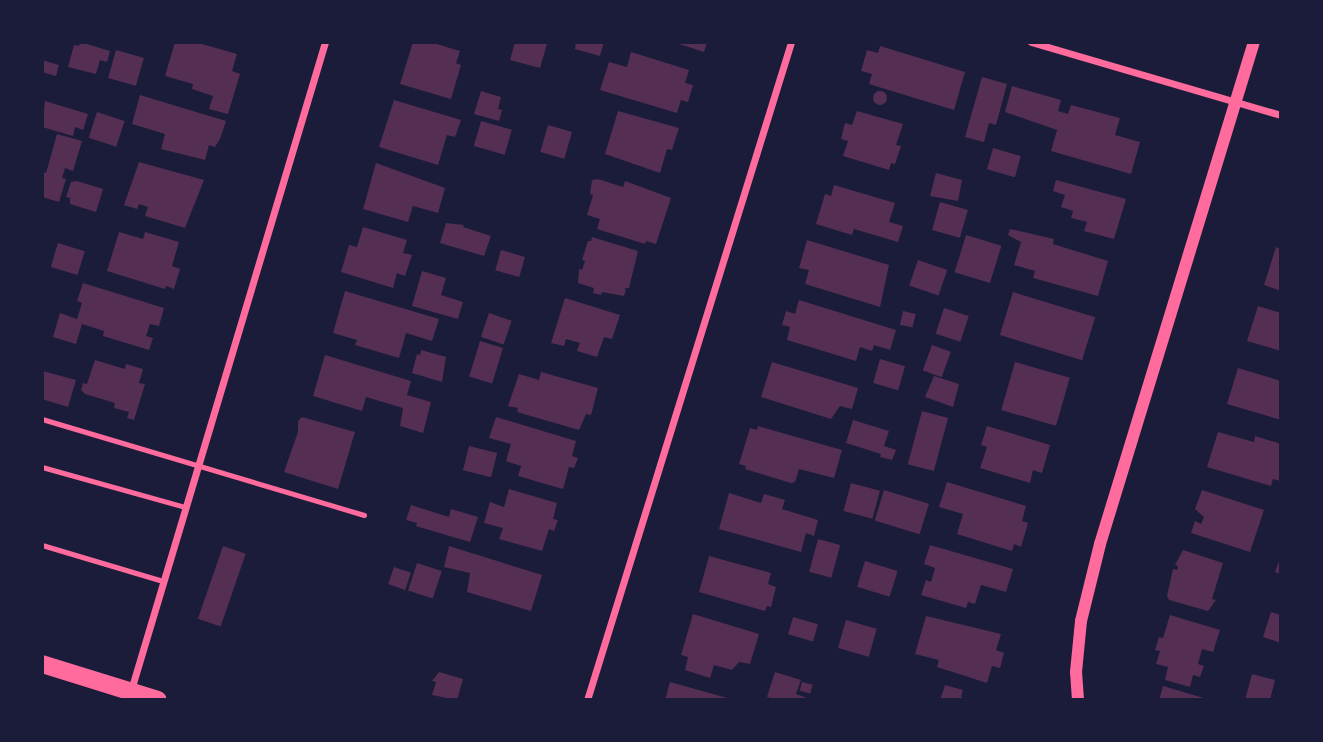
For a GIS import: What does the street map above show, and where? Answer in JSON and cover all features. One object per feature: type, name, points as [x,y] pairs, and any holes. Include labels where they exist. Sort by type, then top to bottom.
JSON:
[{"type":"main road","points":[[42,664],[129,696],[158,700]]},
{"type":"street","points":[[129,696],[325,42]]},
{"type":"street","points":[[587,700],[792,42]]},
{"type":"street","points":[[1031,42],[1281,115]]},
{"type":"street","points":[[1078,700],[1076,672],[1081,621],[1100,544],[1254,42]]},
{"type":"lane","points":[[42,419],[364,515]]},
{"type":"lane","points":[[42,467],[185,507]]},
{"type":"lane","points":[[42,545],[163,581]]},
{"type":"building","points":[[80,42],[110,51],[107,62],[100,60],[96,74],[68,67],[74,45],[79,46]]},
{"type":"building","points":[[175,42],[195,42],[237,54],[232,71],[240,74],[228,114],[209,109],[213,96],[192,89],[193,84],[165,76]]},
{"type":"building","points":[[413,42],[430,42],[460,51],[456,63],[461,65],[451,99],[400,84]]},
{"type":"building","points":[[515,42],[547,44],[540,68],[510,60]]},
{"type":"building","points":[[576,42],[604,42],[600,56],[575,49]]},
{"type":"building","points":[[673,42],[707,42],[704,52]]},
{"type":"building","points":[[880,46],[965,72],[954,110],[869,84],[872,74],[861,71],[867,50],[878,53]]},
{"type":"building","points":[[116,50],[144,58],[136,86],[108,78]]},
{"type":"building","points":[[631,52],[689,70],[685,83],[693,85],[688,102],[681,100],[677,113],[600,90],[609,62],[627,67]]},
{"type":"building","points":[[42,60],[59,65],[56,76],[42,72]]},
{"type":"building","points":[[982,77],[1007,84],[996,125],[989,123],[984,142],[965,137]]},
{"type":"building","points":[[1012,86],[1061,100],[1058,111],[1068,114],[1071,105],[1120,118],[1115,135],[1140,142],[1131,174],[1051,151],[1057,130],[1005,112]]},
{"type":"building","points":[[481,91],[501,97],[499,121],[474,114]]},
{"type":"building","points":[[877,91],[883,91],[887,98],[883,105],[877,105],[873,101],[873,95]]},
{"type":"building","points":[[140,95],[226,121],[215,147],[209,145],[205,160],[161,149],[165,134],[132,124]]},
{"type":"building","points":[[394,100],[461,120],[455,137],[447,135],[438,165],[379,147]]},
{"type":"building","points":[[45,101],[88,114],[83,130],[75,127],[73,136],[42,127]]},
{"type":"building","points":[[618,111],[679,128],[672,150],[667,149],[660,173],[605,154]]},
{"type":"building","points":[[857,111],[903,124],[896,145],[901,146],[895,164],[891,163],[889,170],[843,156],[848,141],[841,139],[845,123],[852,125]]},
{"type":"building","points":[[97,112],[125,121],[116,147],[89,138]]},
{"type":"building","points":[[481,121],[512,130],[505,155],[474,146]]},
{"type":"building","points":[[548,125],[572,132],[564,159],[540,152]]},
{"type":"building","points":[[57,134],[82,141],[73,171],[65,168],[62,178],[66,179],[59,202],[42,197],[42,172],[46,173]]},
{"type":"building","points":[[993,148],[1021,156],[1015,177],[987,169]]},
{"type":"building","points":[[139,162],[204,180],[185,228],[145,216],[148,207],[139,204],[137,209],[124,205]]},
{"type":"building","points":[[376,163],[445,188],[438,213],[413,206],[408,222],[363,209]]},
{"type":"building","points":[[936,173],[962,180],[958,201],[930,196]]},
{"type":"building","points":[[598,179],[623,187],[625,181],[671,198],[656,244],[646,241],[645,244],[597,229],[600,219],[587,215],[593,195],[590,194],[592,180]]},
{"type":"building","points":[[1056,180],[1126,199],[1114,239],[1084,231],[1087,222],[1071,218],[1073,211],[1061,207],[1065,195],[1053,191]]},
{"type":"building","points":[[77,181],[103,189],[96,212],[70,204],[70,198],[66,197],[71,182]]},
{"type":"building","points":[[834,185],[895,203],[889,222],[903,226],[898,242],[854,229],[852,235],[816,224],[825,194],[831,196]]},
{"type":"building","points":[[940,202],[968,210],[960,238],[932,230]]},
{"type":"building","points":[[446,223],[464,225],[463,227],[491,236],[484,256],[440,243]]},
{"type":"building","points":[[363,227],[407,240],[403,253],[412,255],[405,276],[397,273],[393,288],[341,272],[349,245],[357,247]]},
{"type":"building","points":[[1010,229],[1054,239],[1053,244],[1108,261],[1098,296],[1033,278],[1035,271],[1014,265],[1021,242],[1008,235]]},
{"type":"building","points":[[119,232],[143,239],[145,232],[179,242],[172,266],[180,269],[174,289],[166,286],[165,289],[107,271]]},
{"type":"building","points":[[966,235],[1001,246],[990,283],[955,272]]},
{"type":"building","points":[[592,237],[638,251],[629,288],[624,288],[624,296],[593,293],[594,288],[578,283],[579,269],[582,270],[585,261],[582,260]]},
{"type":"building","points":[[807,240],[889,265],[880,307],[805,284],[809,270],[799,268]]},
{"type":"building","points":[[58,243],[85,251],[77,275],[51,267]]},
{"type":"building","points":[[1276,247],[1281,249],[1281,291],[1264,285]]},
{"type":"building","points":[[501,250],[525,257],[519,277],[495,270]]},
{"type":"building","points":[[918,260],[947,270],[939,296],[909,286]]},
{"type":"building","points":[[422,271],[446,278],[441,295],[463,302],[458,319],[412,306]]},
{"type":"building","points":[[83,283],[164,308],[159,326],[150,324],[146,336],[153,338],[149,350],[103,336],[104,331],[82,324],[76,344],[53,337],[60,313],[77,319],[82,303],[77,301]]},
{"type":"building","points":[[345,291],[439,319],[432,341],[406,333],[399,358],[355,345],[357,340],[333,333]]},
{"type":"building","points":[[1013,292],[1095,317],[1082,360],[1000,335]]},
{"type":"building","points":[[565,298],[620,315],[612,339],[604,337],[597,357],[577,351],[580,343],[566,339],[564,346],[551,343]]},
{"type":"building","points":[[799,300],[896,330],[890,350],[874,345],[872,351],[860,347],[856,361],[787,340],[790,327],[782,325],[786,311],[795,314]]},
{"type":"building","points":[[1258,306],[1281,313],[1281,351],[1247,341]]},
{"type":"building","points":[[944,308],[969,316],[960,342],[936,334]]},
{"type":"building","points":[[903,311],[916,314],[913,328],[900,325]]},
{"type":"building","points":[[489,313],[512,321],[504,344],[481,337]]},
{"type":"building","points":[[480,341],[503,348],[492,383],[469,376]]},
{"type":"building","points":[[932,345],[951,352],[942,377],[923,370]]},
{"type":"building","points":[[421,350],[446,357],[442,382],[412,373],[417,354],[420,355]]},
{"type":"building","points":[[325,355],[411,381],[407,395],[431,402],[423,433],[400,426],[403,408],[366,397],[362,411],[313,396]]},
{"type":"building","points":[[880,359],[905,366],[898,390],[873,383]]},
{"type":"building","points":[[95,360],[125,369],[126,364],[143,369],[139,383],[145,384],[134,420],[127,418],[129,412],[114,408],[115,403],[85,394],[81,390],[83,383],[87,384]]},
{"type":"building","points":[[772,362],[858,388],[852,409],[840,406],[831,419],[761,397]]},
{"type":"building","points":[[1015,362],[1070,378],[1056,426],[1001,410]]},
{"type":"building","points":[[1238,368],[1281,381],[1281,420],[1227,404]]},
{"type":"building","points":[[43,371],[76,380],[68,407],[42,399]]},
{"type":"building","points":[[541,372],[598,388],[591,415],[586,414],[579,430],[517,412],[518,408],[508,406],[519,374],[539,380]]},
{"type":"building","points":[[934,376],[959,384],[953,407],[925,397]]},
{"type":"building","points":[[922,411],[948,418],[934,471],[908,464]]},
{"type":"building","points":[[302,417],[355,432],[338,489],[284,472],[298,432],[298,421]]},
{"type":"building","points":[[496,417],[576,441],[572,456],[578,458],[574,468],[569,467],[563,489],[518,476],[521,466],[506,461],[511,444],[489,438]]},
{"type":"building","points":[[853,420],[889,431],[884,446],[896,450],[892,460],[846,443]]},
{"type":"building","points":[[758,426],[842,450],[834,478],[799,469],[795,482],[791,483],[745,469],[746,466],[739,464],[750,428],[757,430]]},
{"type":"building","points":[[987,426],[1050,445],[1042,473],[1033,470],[1030,483],[980,468],[987,447],[981,445]]},
{"type":"building","points":[[1218,432],[1254,442],[1255,436],[1281,444],[1281,481],[1273,479],[1271,486],[1207,467]]},
{"type":"building","points":[[469,446],[497,453],[491,477],[463,470]]},
{"type":"building","points":[[947,482],[1026,506],[1022,521],[1028,523],[1021,547],[1014,544],[1012,551],[957,534],[963,514],[939,507]]},
{"type":"building","points":[[851,483],[880,491],[872,519],[843,511]]},
{"type":"building","points":[[509,489],[557,503],[553,519],[558,520],[554,531],[549,529],[542,551],[499,539],[503,528],[484,523],[490,502],[504,507]]},
{"type":"building","points":[[884,490],[929,504],[920,534],[875,521]]},
{"type":"building","points":[[1202,490],[1264,510],[1250,552],[1191,533],[1195,521],[1201,524],[1204,517],[1195,509]]},
{"type":"building","points":[[729,493],[761,503],[764,494],[785,500],[782,509],[818,520],[814,536],[806,533],[801,552],[719,529]]},
{"type":"building","points":[[411,505],[449,517],[451,509],[478,517],[470,542],[416,526],[417,523],[406,520]]},
{"type":"building","points":[[818,539],[840,545],[831,578],[809,572]]},
{"type":"building","points":[[930,545],[1013,569],[1006,592],[981,585],[975,604],[968,602],[966,608],[921,595],[926,580],[931,582],[935,568],[924,564]]},
{"type":"building","points":[[223,546],[246,554],[221,627],[198,619]]},
{"type":"building","points":[[449,546],[542,575],[531,611],[467,592],[470,573],[444,567]]},
{"type":"building","points":[[1183,550],[1223,563],[1212,599],[1216,600],[1208,611],[1169,600],[1167,596],[1173,569],[1177,570],[1178,566],[1175,565]]},
{"type":"building","points":[[709,556],[771,573],[768,584],[776,587],[771,607],[767,606],[765,611],[699,592]]},
{"type":"building","points":[[1281,556],[1281,574],[1275,572]]},
{"type":"building","points":[[865,561],[898,571],[890,597],[857,587]]},
{"type":"building","points":[[417,563],[442,571],[433,599],[408,591]]},
{"type":"building","points":[[394,567],[411,573],[405,590],[388,584]]},
{"type":"building","points":[[1271,612],[1281,615],[1281,643],[1263,637]]},
{"type":"building","points":[[693,614],[759,634],[750,664],[739,662],[732,670],[714,665],[710,678],[685,670],[688,657],[681,655]]},
{"type":"building","points":[[1170,615],[1220,630],[1213,652],[1202,649],[1198,664],[1204,666],[1200,677],[1193,675],[1190,687],[1165,680],[1168,667],[1156,664],[1160,651],[1155,650],[1159,637],[1163,638]]},
{"type":"building","points":[[926,616],[1001,634],[996,650],[1004,653],[1000,668],[992,666],[987,683],[937,667],[939,660],[915,654]]},
{"type":"building","points":[[793,617],[818,624],[813,641],[788,634]]},
{"type":"building","points":[[846,620],[877,629],[869,657],[838,648]]},
{"type":"building","points":[[439,672],[463,679],[457,700],[432,695],[436,682],[432,681]]},
{"type":"building","points":[[775,672],[801,680],[796,694],[812,700],[778,700],[767,697]]},
{"type":"building","points":[[1252,674],[1275,680],[1270,700],[1245,700]]},
{"type":"building","points":[[670,682],[731,699],[731,700],[665,700]]},
{"type":"building","points":[[802,682],[813,685],[810,694],[800,691]]},
{"type":"building","points":[[945,685],[963,690],[961,697],[970,700],[940,700]]},
{"type":"building","points":[[1163,686],[1207,699],[1207,700],[1159,700]]}]
